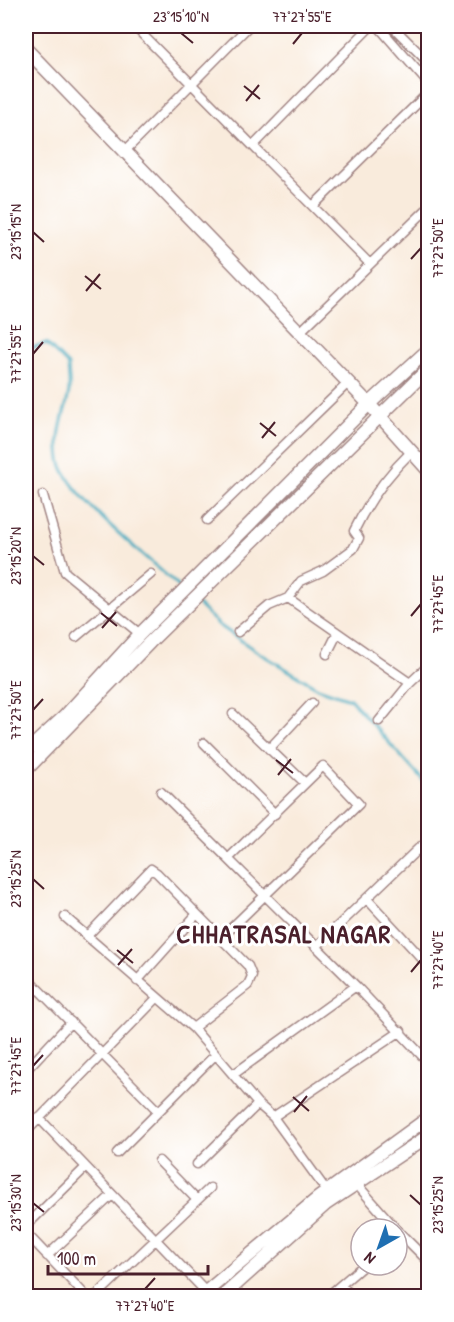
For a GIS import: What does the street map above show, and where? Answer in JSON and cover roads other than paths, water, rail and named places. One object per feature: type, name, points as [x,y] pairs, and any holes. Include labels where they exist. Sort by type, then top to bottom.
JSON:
[{"type":"street","points":[[134,26],[190,84],[255,144],[370,264]]},
{"type":"street","points":[[125,151],[249,26]]},
{"type":"street","points":[[255,144],[371,26]]},
{"type":"street","points":[[378,26],[429,83]]},
{"type":"street","points":[[392,26],[429,62]]},
{"type":"street","points":[[26,49],[369,404],[429,470]]},
{"type":"street","points":[[314,205],[429,93]]},
{"type":"street","points":[[300,332],[429,208]]},
{"type":"street","points":[[26,752],[64,717],[140,634],[369,404],[429,350]]},
{"type":"street","points":[[26,770],[379,415],[429,369]]},
{"type":"street","points":[[207,520],[348,383]]},
{"type":"street","points":[[238,632],[269,606],[288,597],[302,581],[323,571],[353,549],[359,538],[354,531],[365,508],[388,474],[412,451]]},
{"type":"street","points":[[43,495],[65,572],[140,634]]},
{"type":"street","points":[[76,637],[151,574]]},
{"type":"street","points":[[288,597],[410,683]]},
{"type":"street","points":[[327,654],[338,634]]},
{"type":"street","points":[[379,721],[410,683],[429,666]]},
{"type":"street","points":[[269,749],[312,703]]},
{"type":"street","points":[[233,714],[305,783]]},
{"type":"street","points":[[204,743],[275,814]]},
{"type":"street","points":[[220,939],[266,897],[359,804],[323,766],[229,858]]},
{"type":"street","points":[[161,792],[401,1031],[429,1062]]},
{"type":"street","points":[[316,947],[421,846]]},
{"type":"street","points":[[87,936],[150,869],[248,966],[252,976],[248,985],[193,1028]]},
{"type":"street","points":[[367,899],[429,965]]},
{"type":"street","points":[[137,981],[196,915]]},
{"type":"street","points":[[65,917],[193,1028],[258,1104],[273,1117],[330,1195]]},
{"type":"street","points":[[26,976],[158,1111]]},
{"type":"street","points":[[234,1074],[356,986]]},
{"type":"street","points":[[26,1000],[37,988]]},
{"type":"street","points":[[26,1132],[157,998]]},
{"type":"street","points":[[27,1070],[71,1022]]},
{"type":"street","points":[[273,1117],[401,1031]]},
{"type":"street","points":[[117,1153],[215,1055]]},
{"type":"street","points":[[197,1164],[258,1104]]},
{"type":"street","points":[[39,1118],[156,1239],[204,1294],[330,1195],[357,1185],[429,1136]]},
{"type":"street","points":[[223,1296],[330,1195],[349,1174],[429,1118]]},
{"type":"street","points":[[159,1161],[197,1200]]},
{"type":"street","points":[[26,1226],[85,1168]]},
{"type":"street","points":[[349,1174],[385,1217]]},
{"type":"street","points":[[96,1296],[210,1188]]},
{"type":"street","points":[[47,1256],[112,1195]]},
{"type":"street","points":[[26,1233],[86,1296]]},
{"type":"street","points":[[409,1242],[429,1261]]},
{"type":"street","points":[[328,1296],[350,1277]]},
{"type":"street","points":[[341,1285],[352,1296]]},
{"type":"waterway","points":[[26,350],[46,343],[68,365],[69,393],[61,427],[60,459],[77,491],[112,527],[181,589]]},
{"type":"waterway","points":[[194,601],[219,625],[256,651],[318,688],[350,699],[426,784],[428,804]]},
{"type":"district","name":"CHHATRASAL NAGAR","points":[[284,933]]}]
